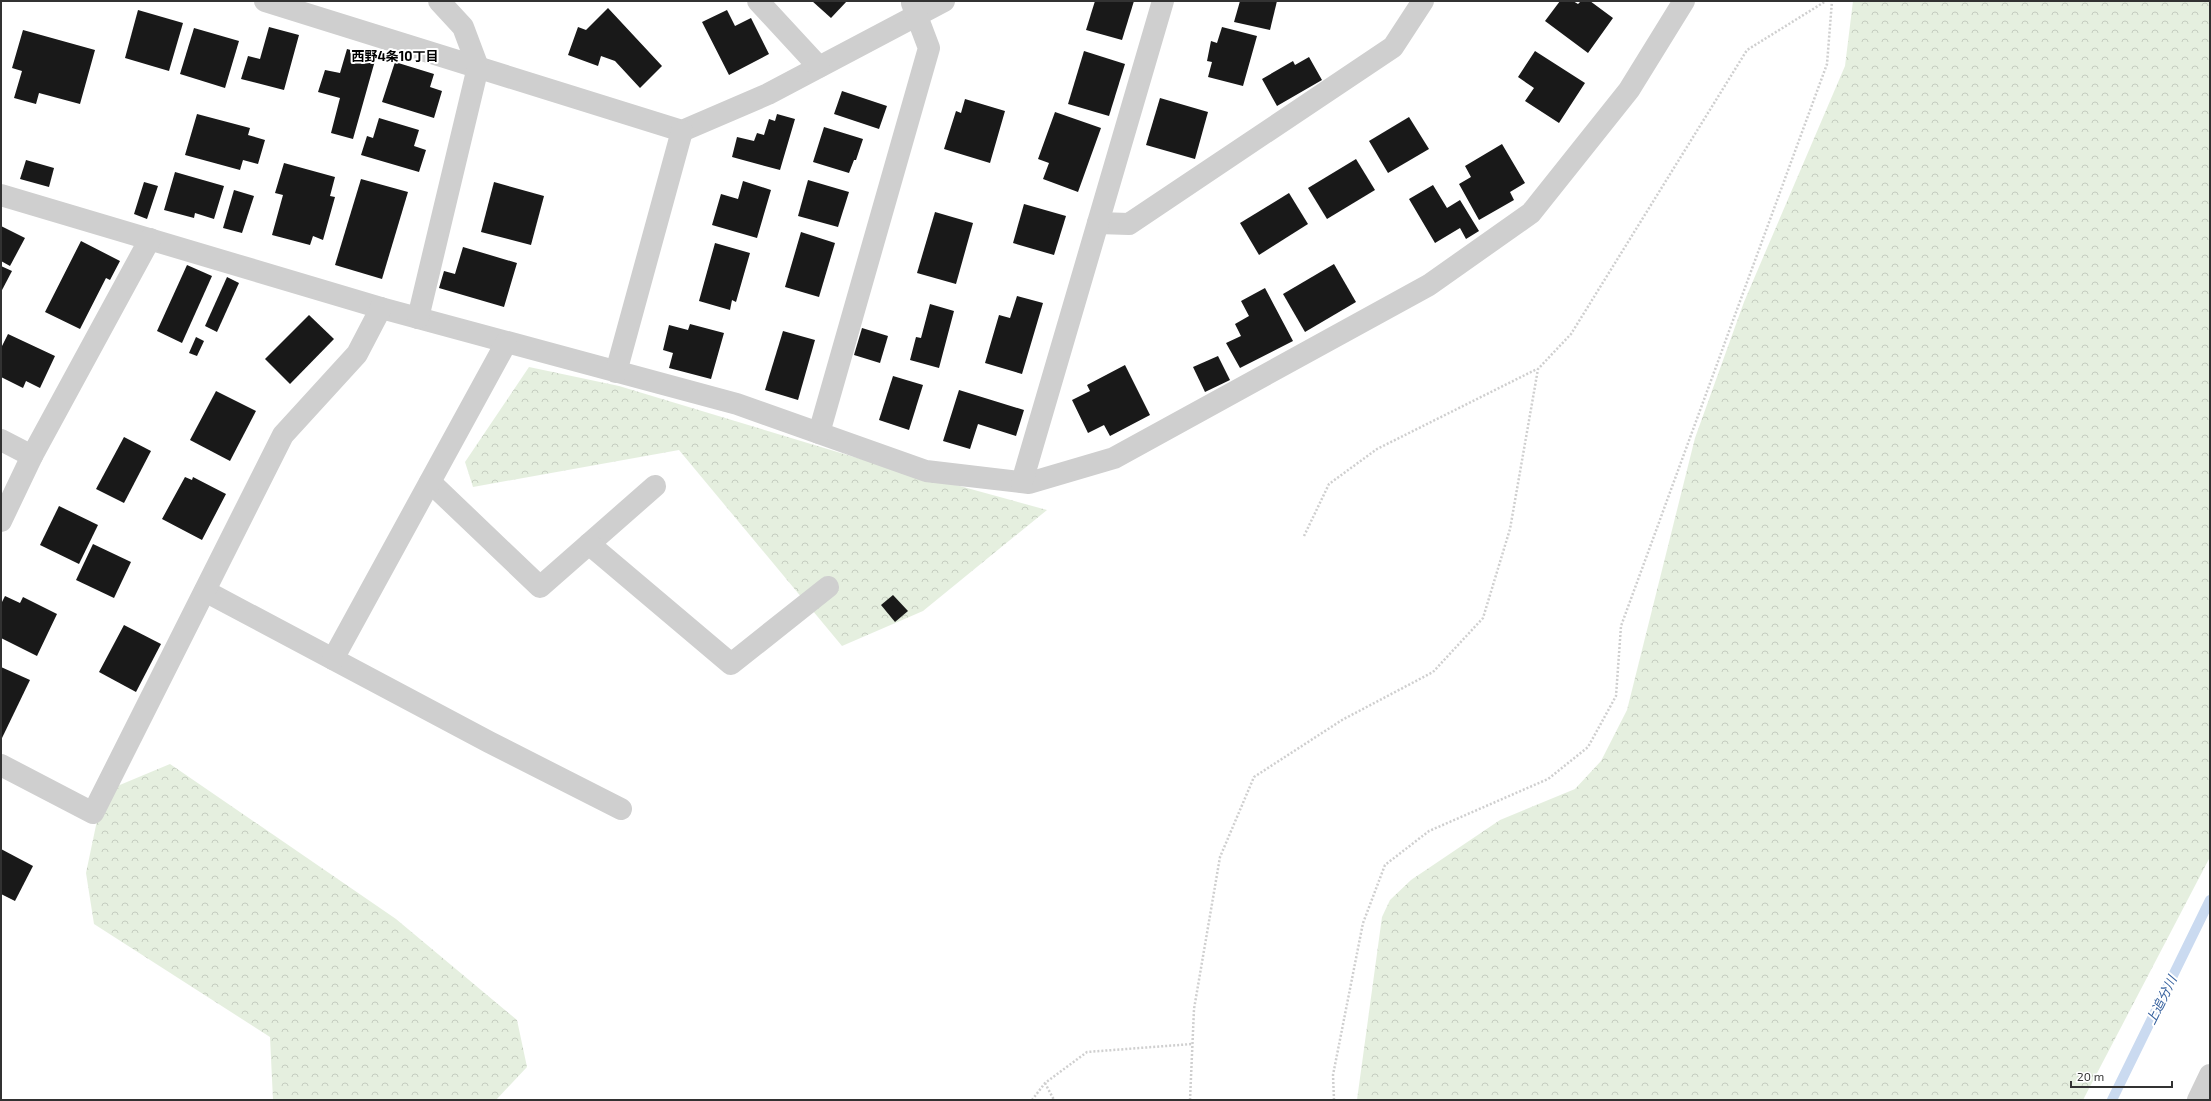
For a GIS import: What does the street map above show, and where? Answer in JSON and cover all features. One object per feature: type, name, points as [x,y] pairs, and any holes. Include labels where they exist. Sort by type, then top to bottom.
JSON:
[{"type":"street","points":[[265,1],[682,131],[768,94],[819,67],[914,8],[944,1]]},
{"type":"street","points":[[418,318],[478,67],[463,27],[439,1]]},
{"type":"street","points":[[758,1],[819,67]]},
{"type":"street","points":[[1022,482],[1163,1]]},
{"type":"street","points":[[1098,223],[1129,224],[1393,47],[1423,1]]},
{"type":"street","points":[[1,195],[381,308],[736,404],[926,471],[1029,483],[1114,458],[1429,285],[1531,213],[1629,90],[1684,1]]},
{"type":"street","points":[[819,433],[929,48],[914,8]]},
{"type":"street","points":[[616,372],[682,131]]},
{"type":"street","points":[[1,521],[32,456],[150,239]]},
{"type":"street","points":[[1,765],[93,813],[283,435],[357,354],[381,308]]},
{"type":"street","points":[[333,659],[506,343]]},
{"type":"street","points":[[1,440],[32,456]]},
{"type":"street","points":[[430,482],[540,587],[655,486]]},
{"type":"street","points":[[589,544],[731,664],[828,587]]},
{"type":"street","points":[[205,591],[489,742],[621,809]]},
{"type":"street","points":[[2198,1100],[2210,1076]]},
{"type":"path","points":[[1304,536],[1329,484],[1377,449],[1538,369],[1571,334],[1747,50],[1826,1]]},
{"type":"path","points":[[1334,1100],[1333,1075],[1363,923],[1385,865],[1429,831],[1548,779],[1588,746],[1616,696],[1621,626],[1827,64],[1832,1]]},
{"type":"path","points":[[1190,1100],[1194,1009],[1220,857],[1254,777],[1342,720],[1433,672],[1483,618],[1510,529],[1538,369]]},
{"type":"path","points":[[1032,1100],[1044,1083],[1087,1052],[1192,1044]]},
{"type":"path","points":[[1044,1083],[1054,1100]]},
{"type":"green space","points":[[1853,1],[2210,1],[2210,857],[2083,1100],[1357,1100],[1382,917],[1390,900],[1411,880],[1500,820],[1575,789],[1601,761],[1627,710],[1695,438],[1744,302],[1845,66]]},
{"type":"green space","points":[[529,367],[619,386],[854,457],[1047,510],[923,611],[842,646],[679,450],[473,487],[465,462]]},
{"type":"green space","points":[[170,764],[396,919],[517,1020],[527,1067],[496,1100],[273,1100],[270,1037],[94,924],[86,873],[103,792]]},
{"type":"building","points":[[812,1],[847,1],[831,18]]},
{"type":"building","points":[[1095,1],[1134,1],[1122,40],[1086,30]]},
{"type":"building","points":[[1240,1],[1277,1],[1270,30],[1234,22]]},
{"type":"building","points":[[1560,1],[1573,1],[1578,4],[1581,1],[1590,1],[1613,18],[1588,53],[1545,21]]},
{"type":"building","points":[[608,8],[662,66],[640,88],[615,61],[601,56],[598,66],[568,55],[578,27],[586,30]]},
{"type":"building","points":[[138,10],[183,23],[169,71],[125,58]]},
{"type":"building","points":[[727,10],[735,26],[751,18],[769,54],[729,75],[702,22]]},
{"type":"building","points":[[269,27],[299,35],[284,90],[241,79],[248,56],[260,59]]},
{"type":"building","points":[[1222,27],[1257,36],[1243,86],[1208,77],[1212,62],[1207,61],[1211,41],[1217,43]]},
{"type":"building","points":[[194,28],[239,41],[225,88],[180,74]]},
{"type":"building","points":[[23,30],[95,50],[80,104],[39,93],[36,104],[14,98],[22,71],[12,68]]},
{"type":"building","points":[[347,49],[376,57],[353,139],[331,133],[340,98],[318,92],[325,70],[340,73]]},
{"type":"building","points":[[1084,51],[1125,64],[1109,116],[1068,104]]},
{"type":"building","points":[[1535,51],[1585,83],[1559,123],[1525,101],[1534,88],[1518,77]]},
{"type":"building","points":[[1309,57],[1322,80],[1277,106],[1262,79],[1293,61],[1295,65]]},
{"type":"building","points":[[395,62],[434,74],[430,87],[442,91],[434,118],[382,102]]},
{"type":"building","points":[[842,91],[887,106],[879,129],[834,114]]},
{"type":"building","points":[[1160,98],[1208,112],[1195,159],[1146,145]]},
{"type":"building","points":[[965,99],[1005,111],[990,163],[944,149],[956,111],[961,113]]},
{"type":"building","points":[[1055,112],[1101,128],[1078,192],[1043,179],[1049,163],[1038,159]]},
{"type":"building","points":[[197,114],[250,128],[248,135],[265,140],[258,164],[243,160],[240,170],[185,155]]},
{"type":"building","points":[[777,114],[795,119],[780,170],[732,157],[737,137],[754,141],[757,133],[764,135],[769,119],[775,121]]},
{"type":"building","points":[[1409,117],[1429,149],[1388,173],[1369,141]]},
{"type":"building","points":[[379,118],[419,130],[414,146],[426,150],[419,172],[361,155],[367,136],[373,138]]},
{"type":"building","points":[[824,127],[863,139],[856,160],[854,160],[849,173],[813,162]]},
{"type":"building","points":[[1502,144],[1525,183],[1510,192],[1514,200],[1479,220],[1459,184],[1471,177],[1465,166]]},
{"type":"building","points":[[1356,159],[1375,190],[1327,219],[1308,188]]},
{"type":"building","points":[[26,160],[54,168],[49,187],[20,179]]},
{"type":"building","points":[[284,163],[335,177],[330,196],[335,197],[323,240],[313,236],[310,245],[272,235],[283,195],[275,193]]},
{"type":"building","points":[[175,172],[224,186],[214,219],[195,213],[194,218],[164,210]]},
{"type":"building","points":[[361,179],[408,192],[382,279],[335,265]]},
{"type":"building","points":[[808,180],[849,192],[838,227],[798,216]]},
{"type":"building","points":[[743,181],[771,190],[757,238],[712,225],[721,194],[738,199]]},
{"type":"building","points":[[144,182],[158,186],[147,219],[134,214]]},
{"type":"building","points":[[494,182],[544,196],[531,245],[481,232]]},
{"type":"building","points":[[1433,185],[1447,208],[1460,200],[1479,231],[1466,239],[1460,228],[1435,243],[1409,199]]},
{"type":"building","points":[[234,190],[254,196],[242,233],[223,228]]},
{"type":"building","points":[[1289,193],[1308,224],[1259,255],[1240,223]]},
{"type":"building","points":[[1024,204],[1066,216],[1054,255],[1013,243]]},
{"type":"building","points":[[935,212],[973,223],[956,284],[917,273]]},
{"type":"building","points":[[1,226],[25,238],[10,266],[1,261]]},
{"type":"building","points":[[801,232],[835,243],[819,297],[785,287]]},
{"type":"building","points":[[81,241],[120,261],[110,280],[106,278],[80,329],[45,312]]},
{"type":"building","points":[[715,243],[750,253],[736,302],[732,300],[730,310],[699,301]]},
{"type":"building","points":[[463,247],[517,263],[504,307],[439,288],[444,271],[455,274]]},
{"type":"building","points":[[1334,264],[1356,302],[1305,332],[1283,294]]},
{"type":"building","points":[[187,265],[212,276],[182,343],[157,331]]},
{"type":"building","points":[[1,266],[12,271],[1,292]]},
{"type":"building","points":[[227,277],[239,283],[217,332],[205,326]]},
{"type":"building","points":[[1265,288],[1293,341],[1240,368],[1226,343],[1241,336],[1235,324],[1249,316],[1241,301]]},
{"type":"building","points":[[1017,296],[1043,303],[1022,374],[985,363],[999,315],[1010,318]]},
{"type":"building","points":[[930,304],[954,311],[939,368],[910,360],[916,337],[921,338]]},
{"type":"building","points":[[309,315],[334,339],[290,384],[265,359]]},
{"type":"building","points":[[690,324],[724,333],[711,379],[669,368],[673,353],[663,350],[669,325],[688,330]]},
{"type":"building","points":[[862,328],[888,336],[880,363],[854,355]]},
{"type":"building","points":[[783,331],[815,340],[798,400],[765,390]]},
{"type":"building","points":[[8,334],[55,356],[40,388],[26,381],[23,388],[1,377],[1,348]]},
{"type":"building","points":[[196,337],[204,341],[197,356],[189,353]]},
{"type":"building","points":[[1218,356],[1230,380],[1205,392],[1193,367]]},
{"type":"building","points":[[1125,365],[1150,415],[1110,436],[1104,425],[1088,433],[1072,400],[1090,391],[1087,385]]},
{"type":"building","points":[[893,376],[923,385],[909,430],[879,420]]},
{"type":"building","points":[[959,390],[1024,410],[1016,436],[978,424],[970,449],[943,441]]},
{"type":"building","points":[[216,391],[256,411],[230,461],[190,440]]},
{"type":"building","points":[[124,437],[151,451],[124,503],[96,489]]},
{"type":"building","points":[[185,477],[192,480],[193,477],[226,494],[202,540],[162,519]]},
{"type":"building","points":[[59,506],[98,525],[79,564],[40,545]]},
{"type":"building","points":[[93,544],[131,562],[114,598],[76,580]]},
{"type":"building","points":[[893,595],[908,611],[895,622],[881,605]]},
{"type":"building","points":[[5,596],[20,603],[23,597],[57,614],[37,656],[1,638],[1,604]]},
{"type":"building","points":[[124,625],[161,644],[136,692],[99,672]]},
{"type":"building","points":[[1,667],[30,680],[2,738],[1,738]]},
{"type":"building","points":[[1,849],[33,866],[15,901],[1,894]]},
{"type":"waterway","name":"上追分川","points":[[2112,1100],[2210,900]]},
{"type":"district","name":"西野4条10丁目","points":[[395,56]]}]
